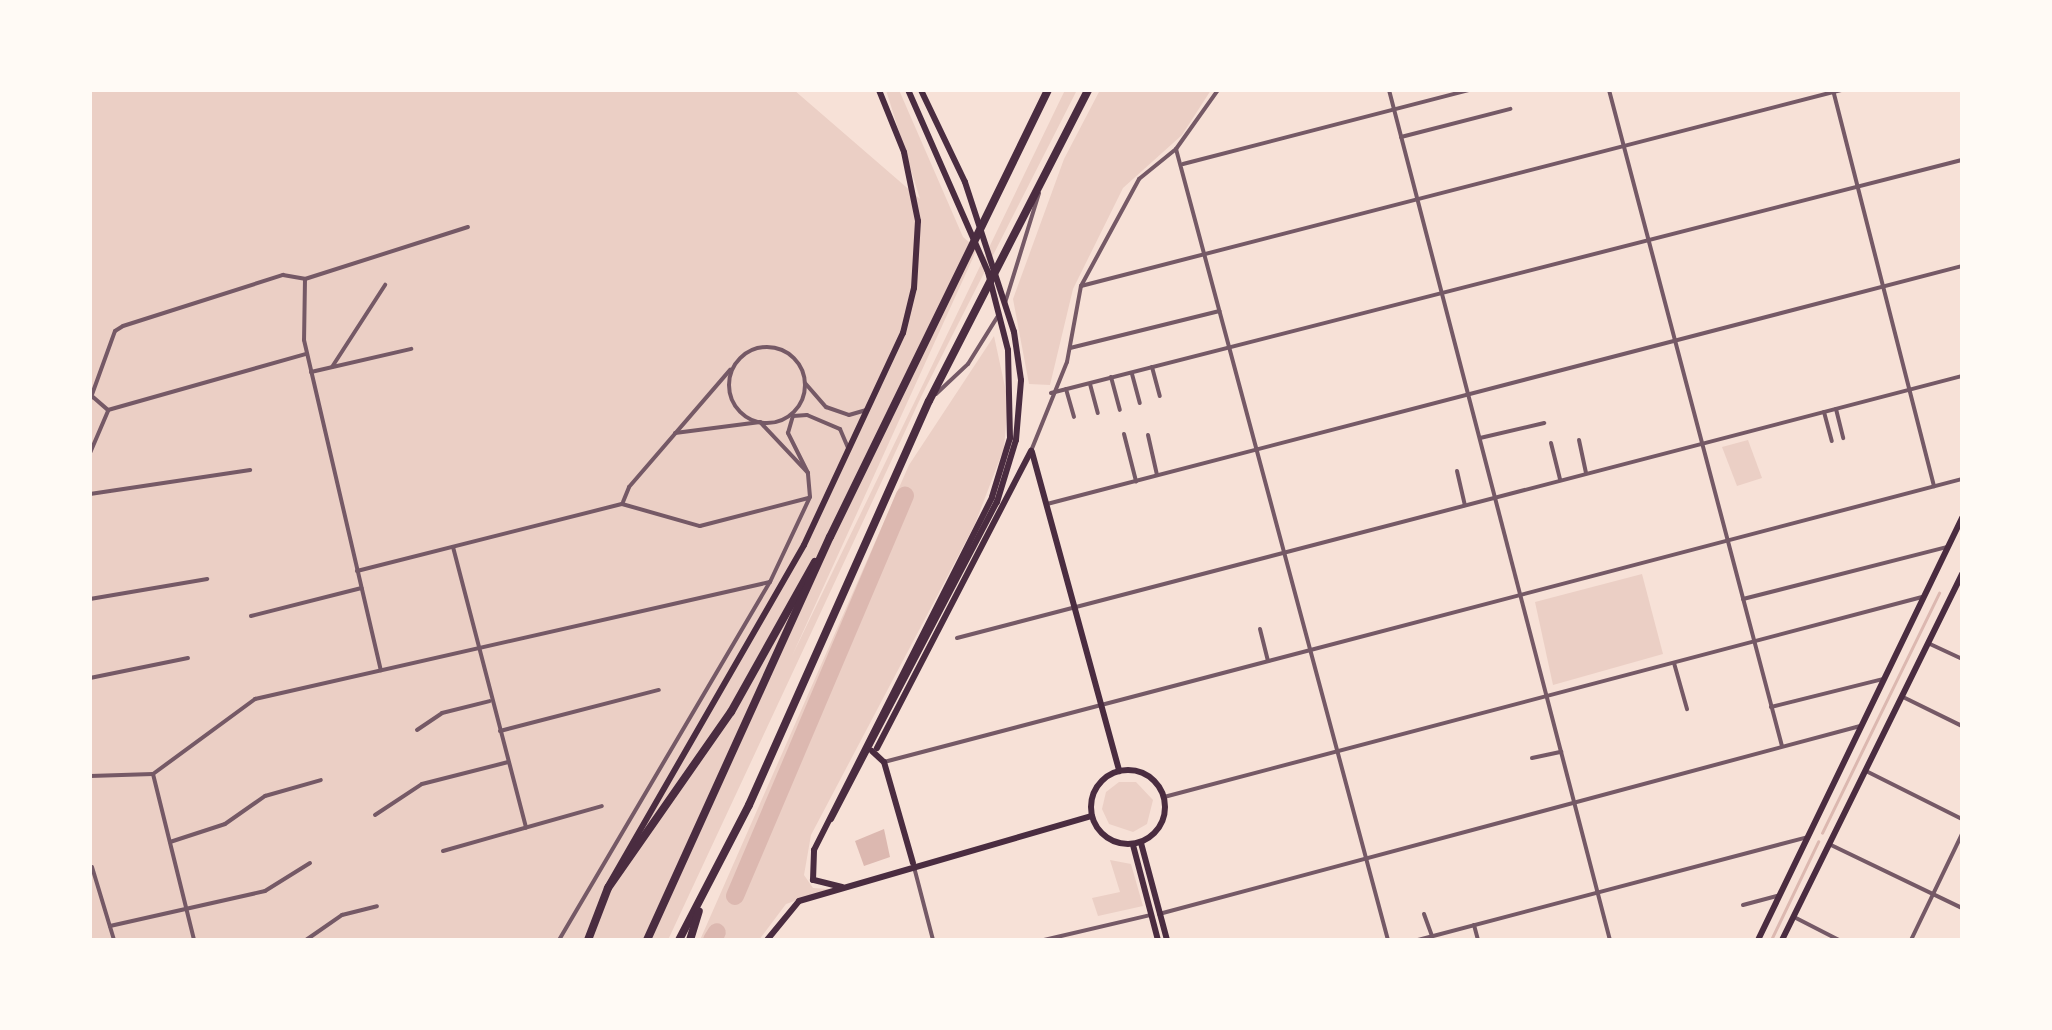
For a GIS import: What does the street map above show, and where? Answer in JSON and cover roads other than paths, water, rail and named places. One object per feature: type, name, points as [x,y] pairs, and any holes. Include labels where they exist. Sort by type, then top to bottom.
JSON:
[{"type":"highway","points":[[647,940],[830,537],[1048,90]]},
{"type":"highway","points":[[679,940],[706,890],[929,400],[1088,90]]},
{"type":"highway","points":[[588,940],[608,888],[732,712],[830,537]]},
{"type":"highway","points":[[690,940],[706,890]]},
{"type":"main road","points":[[608,888],[850,453],[903,333],[918,244],[910,173],[880,90]]},
{"type":"main road","points":[[842,887],[818,884],[810,874],[827,824],[1003,469],[1012,394],[1003,332],[957,195],[908,90]]},
{"type":"main road","points":[[872,752],[1009,470],[1021,380],[1008,315],[965,182],[920,90]]},
{"type":"main road","points":[[827,824],[872,752],[1031,451]]},
{"type":"main road","points":[[1031,451],[1119,770]]},
{"type":"main road","points":[[1758,940],[1962,518]]},
{"type":"main road","points":[[1782,940],[1962,574]]},
{"type":"main road","points":[[872,752],[884,762],[913,863]]},
{"type":"main road","points":[[1119,770],[1152,778],[1164,797],[1163,820],[1137,844],[1104,835],[1092,816],[1100,783],[1119,770]]},
{"type":"main road","points":[[768,940],[794,904],[913,863],[1092,816]]},
{"type":"main road","points":[[1137,844],[1158,940]]},
{"type":"main road","points":[[1155,914],[1167,940]]},
{"type":"street","points":[[1031,451],[1070,348],[1082,286],[1139,180],[1176,149],[1218,90]]},
{"type":"street","points":[[1389,90],[1610,940]]},
{"type":"street","points":[[1182,164],[1468,90]]},
{"type":"street","points":[[1609,90],[1782,746]]},
{"type":"street","points":[[1082,286],[1841,90]]},
{"type":"street","points":[[1833,91],[1934,486]]},
{"type":"street","points":[[1401,137],[1510,108]]},
{"type":"street","points":[[1176,149],[1388,940]]},
{"type":"street","points":[[1051,393],[1962,160]]},
{"type":"street","points":[[929,400],[968,364],[1009,297],[1042,180]]},
{"type":"street","points":[[108,410],[91,397],[115,331],[124,326],[283,274],[305,280],[468,227]]},
{"type":"street","points":[[1047,504],[1962,266]]},
{"type":"street","points":[[305,280],[307,354],[381,670]]},
{"type":"street","points":[[332,367],[385,284]]},
{"type":"street","points":[[1070,348],[1221,311]]},
{"type":"street","points":[[622,504],[629,487],[744,353],[768,346],[791,355],[819,403],[840,413],[870,408]]},
{"type":"street","points":[[311,372],[411,349]]},
{"type":"street","points":[[108,410],[307,354]]},
{"type":"street","points":[[733,367],[731,400],[760,422],[808,473]]},
{"type":"street","points":[[1152,367],[1160,396]]},
{"type":"street","points":[[1131,372],[1140,403]]},
{"type":"street","points":[[956,638],[1962,376]]},
{"type":"street","points":[[1112,377],[1120,410]]},
{"type":"street","points":[[558,940],[770,582],[810,497],[808,473],[790,439],[792,416],[804,380]]},
{"type":"street","points":[[1090,383],[1098,413]]},
{"type":"street","points":[[1066,389],[1074,417]]},
{"type":"street","points":[[1836,408],[1843,438]]},
{"type":"street","points":[[90,452],[108,410]]},
{"type":"street","points":[[1823,412],[1832,442]]},
{"type":"street","points":[[675,433],[813,416],[840,429],[850,453]]},
{"type":"street","points":[[1480,438],[1544,423]]},
{"type":"street","points":[[1124,434],[1136,481]]},
{"type":"street","points":[[1148,435],[1157,475]]},
{"type":"street","points":[[1579,440],[1586,473]]},
{"type":"street","points":[[1551,443],[1560,480]]},
{"type":"street","points":[[90,494],[250,470]]},
{"type":"street","points":[[1457,471],[1465,504]]},
{"type":"street","points":[[884,762],[1962,479]]},
{"type":"street","points":[[358,570],[622,504],[700,526],[810,497]]},
{"type":"street","points":[[1743,599],[1948,546]]},
{"type":"street","points":[[453,547],[526,828]]},
{"type":"street","points":[[90,599],[207,579]]},
{"type":"street","points":[[90,776],[154,774],[255,699],[770,582]]},
{"type":"street","points":[[250,616],[362,588]]},
{"type":"street","points":[[1164,797],[1922,597]]},
{"type":"street","points":[[1260,629],[1268,662]]},
{"type":"street","points":[[1928,643],[1962,660]]},
{"type":"street","points":[[90,678],[188,658]]},
{"type":"street","points":[[1674,663],[1687,709]]},
{"type":"street","points":[[1771,706],[1883,679]]},
{"type":"street","points":[[500,731],[659,690]]},
{"type":"street","points":[[1902,696],[1962,726]]},
{"type":"street","points":[[417,730],[442,714],[493,701]]},
{"type":"street","points":[[1044,940],[1155,914],[1365,854],[1860,726]]},
{"type":"street","points":[[1532,758],[1562,752]]},
{"type":"street","points":[[375,815],[422,784],[508,762]]},
{"type":"street","points":[[1866,772],[1962,819]]},
{"type":"street","points":[[154,774],[194,940]]},
{"type":"street","points":[[170,842],[226,824],[265,796],[321,780]]},
{"type":"street","points":[[443,851],[602,806]]},
{"type":"street","points":[[1911,940],[1962,834]]},
{"type":"street","points":[[1418,940],[1807,837]]},
{"type":"street","points":[[1830,845],[1962,908]]},
{"type":"street","points":[[110,926],[265,891],[310,862]]},
{"type":"street","points":[[913,863],[933,940]]},
{"type":"street","points":[[92,867],[114,940]]},
{"type":"street","points":[[1743,904],[1780,895]]},
{"type":"street","points":[[306,940],[342,915],[377,906]]},
{"type":"street","points":[[1424,914],[1432,936]]},
{"type":"street","points":[[1794,917],[1839,940]]},
{"type":"street","points":[[1474,925],[1478,940]]},
{"type":"street","points":[[774,929],[777,940]]},
{"type":"waterway","points":[[735,896],[905,496]]},
{"type":"waterway","points":[[1822,833],[1939,593]]},
{"type":"waterway","points":[[1771,940],[1818,842]]},
{"type":"waterway","points":[[712,940],[717,932]]}]
